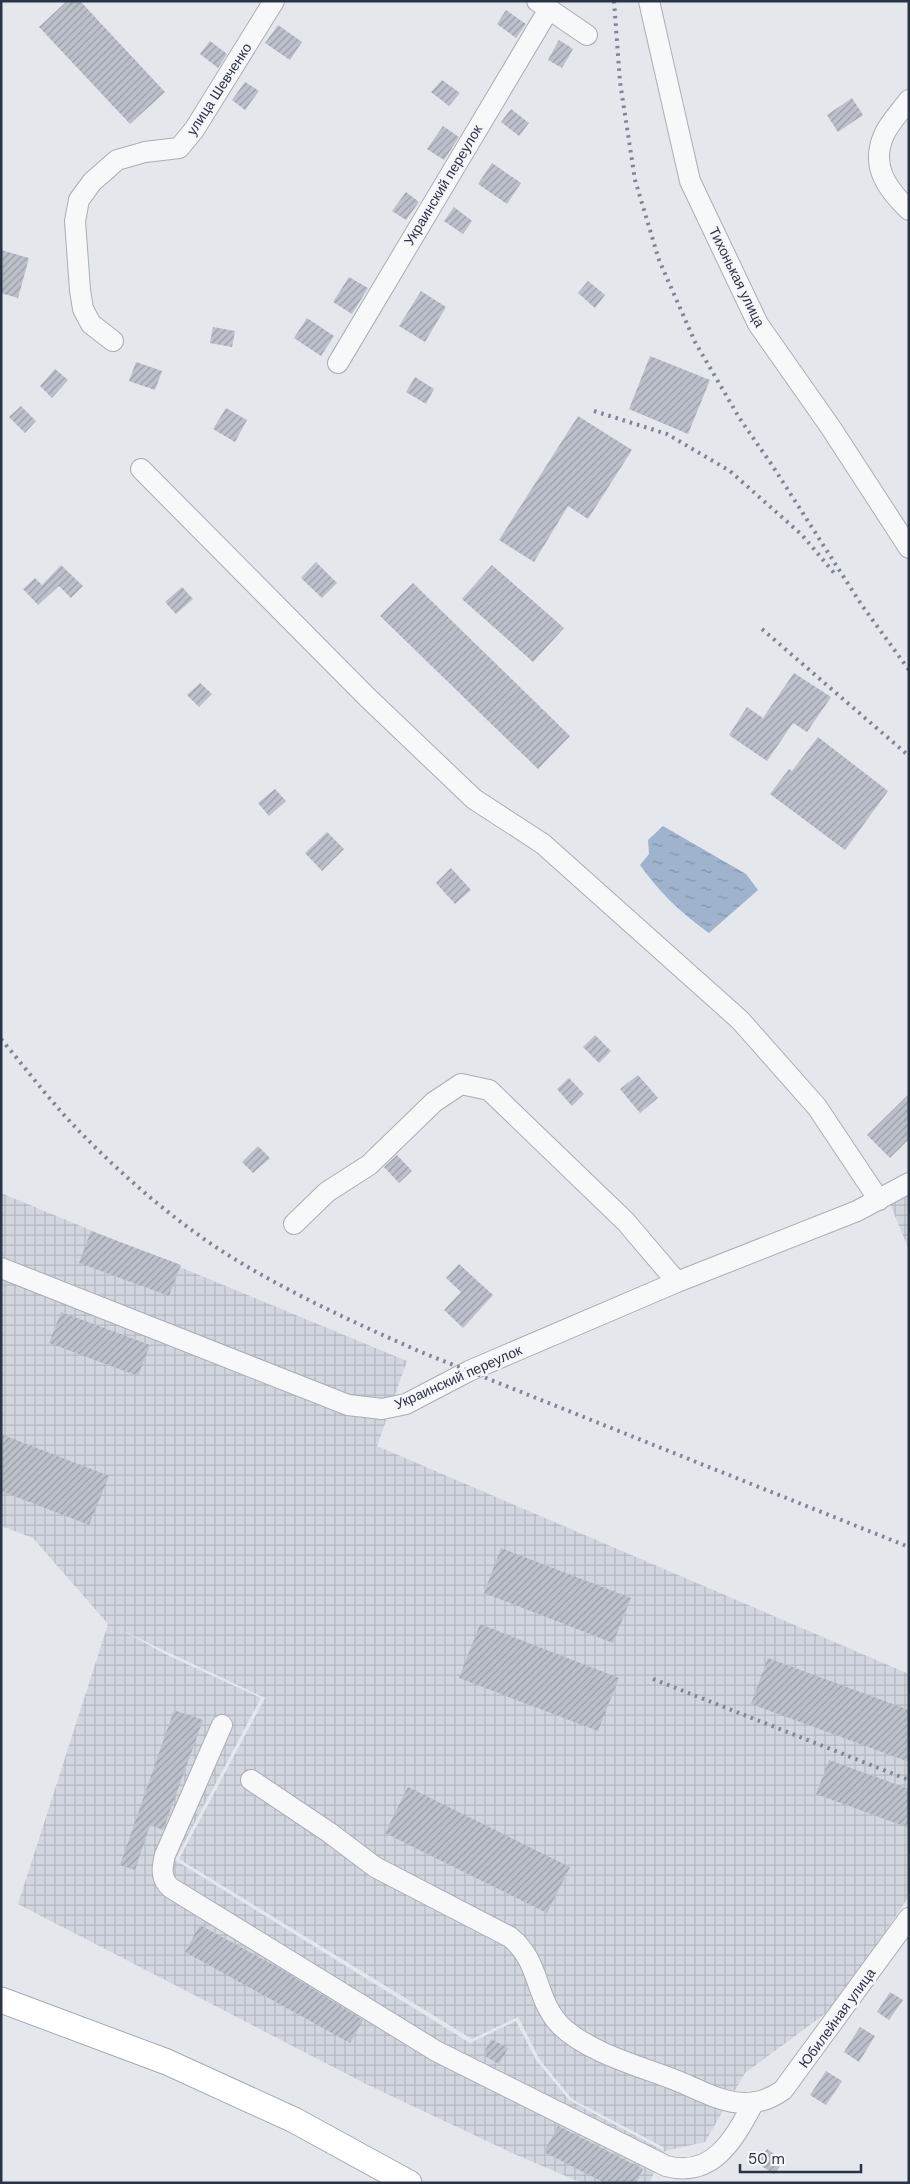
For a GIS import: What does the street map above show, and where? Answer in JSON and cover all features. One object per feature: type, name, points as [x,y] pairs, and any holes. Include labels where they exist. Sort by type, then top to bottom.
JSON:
[{"type":"main road","points":[[1,2000],[167,2062],[294,2120],[409,2183]]},
{"type":"street","name":"улица Шевченко","points":[[113,341],[91,324],[83,309],[75,221],[79,200],[92,182],[117,160],[144,152],[179,148],[194,130],[274,1]]},
{"type":"street","name":"Тихонькая улица","points":[[649,1],[690,181],[754,315],[909,548]]},
{"type":"street","points":[[544,5],[587,35]]},
{"type":"street","name":"Украинский переулок","points":[[338,363],[544,5]]},
{"type":"street","points":[[909,100],[884,135],[877,160],[890,191],[909,210]]},
{"type":"street","points":[[141,469],[367,697],[474,799],[543,844],[740,1020],[817,1108],[879,1200]]},
{"type":"street","points":[[294,1224],[327,1192],[368,1165],[434,1102],[461,1084],[489,1090],[626,1222],[677,1282]]},
{"type":"street","name":"Украинский переулок","points":[[1,1268],[348,1405],[382,1409],[406,1404],[468,1371],[677,1282],[857,1211],[909,1184]]},
{"type":"street","points":[[222,1725],[165,1855],[162,1872],[166,1884],[436,2051],[659,2163],[674,2168],[686,2168],[710,2161],[726,2149],[733,2140],[754,2102]]},
{"type":"street","name":"Юбилейная улица","points":[[250,1780],[330,1833],[375,1867],[510,1937],[527,1954],[544,2001],[561,2026],[600,2050],[729,2101],[754,2102],[776,2095],[790,2083],[909,1918]]},
{"type":"shaded area","points":[[1,1193],[407,1361],[377,1446],[909,1674],[909,1896],[837,2005],[745,2073],[705,2142],[665,2151],[649,2183],[582,2183],[512,2153],[366,2084],[18,1904],[108,1624],[33,1538],[1,1526]],"holes":[[[121,1630],[265,1698],[179,1859],[472,2039],[518,2017],[540,2060],[572,2099],[663,2147],[664,2151],[569,2100],[536,2060],[516,2021],[470,2043],[175,1860],[261,1698],[167,1655]]]},
{"type":"shaded area","points":[[909,1194],[909,1250],[890,1204]]},
{"type":"water","points":[[663,826],[746,874],[758,890],[709,933],[671,902],[640,865],[649,854],[648,840]]},
{"type":"building","points":[[67,1],[80,1],[165,92],[130,124],[39,27]]},
{"type":"building","points":[[506,10],[526,24],[516,38],[497,24]]},
{"type":"building","points":[[278,25],[302,42],[290,60],[265,43]]},
{"type":"building","points":[[559,40],[573,49],[562,68],[548,60]]},
{"type":"building","points":[[210,41],[227,54],[218,68],[200,54]]},
{"type":"building","points":[[442,80],[460,93],[449,106],[431,92]]},
{"type":"building","points":[[245,82],[259,91],[245,110],[232,100]]},
{"type":"building","points":[[852,98],[863,115],[838,132],[827,115]]},
{"type":"building","points":[[511,109],[529,123],[519,136],[501,122]]},
{"type":"building","points":[[443,126],[459,137],[444,160],[427,149]]},
{"type":"building","points":[[492,163],[521,183],[507,204],[478,184]]},
{"type":"building","points":[[406,192],[419,202],[406,220],[392,211]]},
{"type":"building","points":[[454,207],[472,221],[463,234],[444,221]]},
{"type":"building","points":[[1,250],[29,258],[18,298],[1,293]]},
{"type":"building","points":[[349,277],[368,288],[352,314],[333,302]]},
{"type":"building","points":[[588,281],[605,295],[595,308],[578,293]]},
{"type":"building","points":[[421,291],[446,307],[425,342],[399,326]]},
{"type":"building","points":[[307,318],[334,336],[321,356],[294,338]]},
{"type":"building","points":[[213,327],[235,331],[232,347],[210,343]]},
{"type":"building","points":[[650,356],[710,380],[688,434],[629,409]]},
{"type":"building","points":[[136,362],[162,371],[155,390],[129,381]]},
{"type":"building","points":[[55,369],[68,380],[52,398],[40,386]]},
{"type":"building","points":[[415,377],[434,389],[426,404],[406,392]]},
{"type":"building","points":[[21,406],[36,421],[25,433],[9,417]]},
{"type":"building","points":[[226,408],[247,420],[235,442],[213,429]]},
{"type":"building","points":[[578,416],[632,450],[588,519],[568,506],[534,562],[499,540]]},
{"type":"building","points":[[316,562],[337,583],[322,598],[301,578]]},
{"type":"building","points":[[61,565],[83,586],[71,598],[59,586],[38,605],[23,589],[35,578],[42,585]]},
{"type":"building","points":[[492,565],[564,628],[533,662],[462,599]]},
{"type":"building","points":[[413,583],[570,736],[538,769],[380,616]]},
{"type":"building","points":[[182,587],[193,599],[176,614],[165,602]]},
{"type":"building","points":[[794,673],[831,697],[807,732],[793,723],[767,761],[729,735],[747,707],[763,718]]},
{"type":"building","points":[[200,683],[212,694],[199,707],[187,695]]},
{"type":"building","points":[[818,737],[888,791],[845,850],[770,794],[789,769],[792,771]]},
{"type":"building","points":[[275,789],[286,801],[269,816],[258,803]]},
{"type":"building","points":[[327,832],[344,849],[322,871],[305,853]]},
{"type":"building","points":[[451,868],[471,890],[455,904],[436,883]]},
{"type":"building","points":[[595,1035],[611,1051],[599,1063],[583,1047]]},
{"type":"building","points":[[638,1075],[658,1098],[640,1113],[620,1089]]},
{"type":"building","points":[[569,1078],[584,1094],[572,1106],[557,1089]]},
{"type":"building","points":[[909,1094],[909,1139],[890,1158],[867,1135]]},
{"type":"building","points":[[258,1146],[270,1158],[253,1173],[242,1162]]},
{"type":"building","points":[[397,1155],[412,1171],[399,1183],[384,1167]]},
{"type":"building","points":[[91,1231],[181,1265],[169,1296],[79,1263]]},
{"type":"building","points":[[459,1264],[493,1295],[463,1328],[444,1310],[461,1292],[446,1278]]},
{"type":"building","points":[[61,1312],[150,1345],[138,1376],[49,1343]]},
{"type":"building","points":[[1,1434],[109,1476],[89,1525],[1,1491]]},
{"type":"building","points":[[501,1548],[631,1598],[613,1643],[484,1593]]},
{"type":"building","points":[[480,1624],[619,1678],[598,1731],[459,1678]]},
{"type":"building","points":[[768,1658],[909,1710],[909,1762],[751,1704]]},
{"type":"building","points":[[174,1710],[203,1720],[163,1830],[150,1825],[135,1870],[120,1865]]},
{"type":"building","points":[[829,1760],[909,1789],[909,1828],[816,1794]]},
{"type":"building","points":[[408,1787],[570,1867],[547,1913],[385,1833]]},
{"type":"building","points":[[200,1925],[279,1968],[363,2020],[350,2043],[185,1952]]},
{"type":"building","points":[[890,1992],[903,2000],[889,2020],[877,2012]]},
{"type":"building","points":[[860,2027],[875,2036],[859,2062],[844,2052]]},
{"type":"building","points":[[491,2039],[508,2048],[499,2064],[483,2055]]},
{"type":"building","points":[[826,2071],[842,2081],[826,2105],[810,2095]]},
{"type":"building","points":[[558,2126],[643,2169],[636,2183],[605,2183],[544,2152]]},
{"type":"building","points":[[767,2149],[784,2161],[774,2174],[757,2163]]},
{"type":"railway","points":[[614,1],[620,82],[635,180],[659,260],[695,342],[740,419],[772,465],[861,604],[909,670]]},
{"type":"railway","points":[[594,411],[667,434],[730,471],[802,535],[835,574]]},
{"type":"railway","points":[[762,629],[909,756]]},
{"type":"railway","points":[[1,1039],[71,1123],[99,1151],[170,1214],[208,1242],[251,1269],[347,1319],[421,1352],[909,1547]]},
{"type":"railway","points":[[653,1679],[909,1780]]}]
